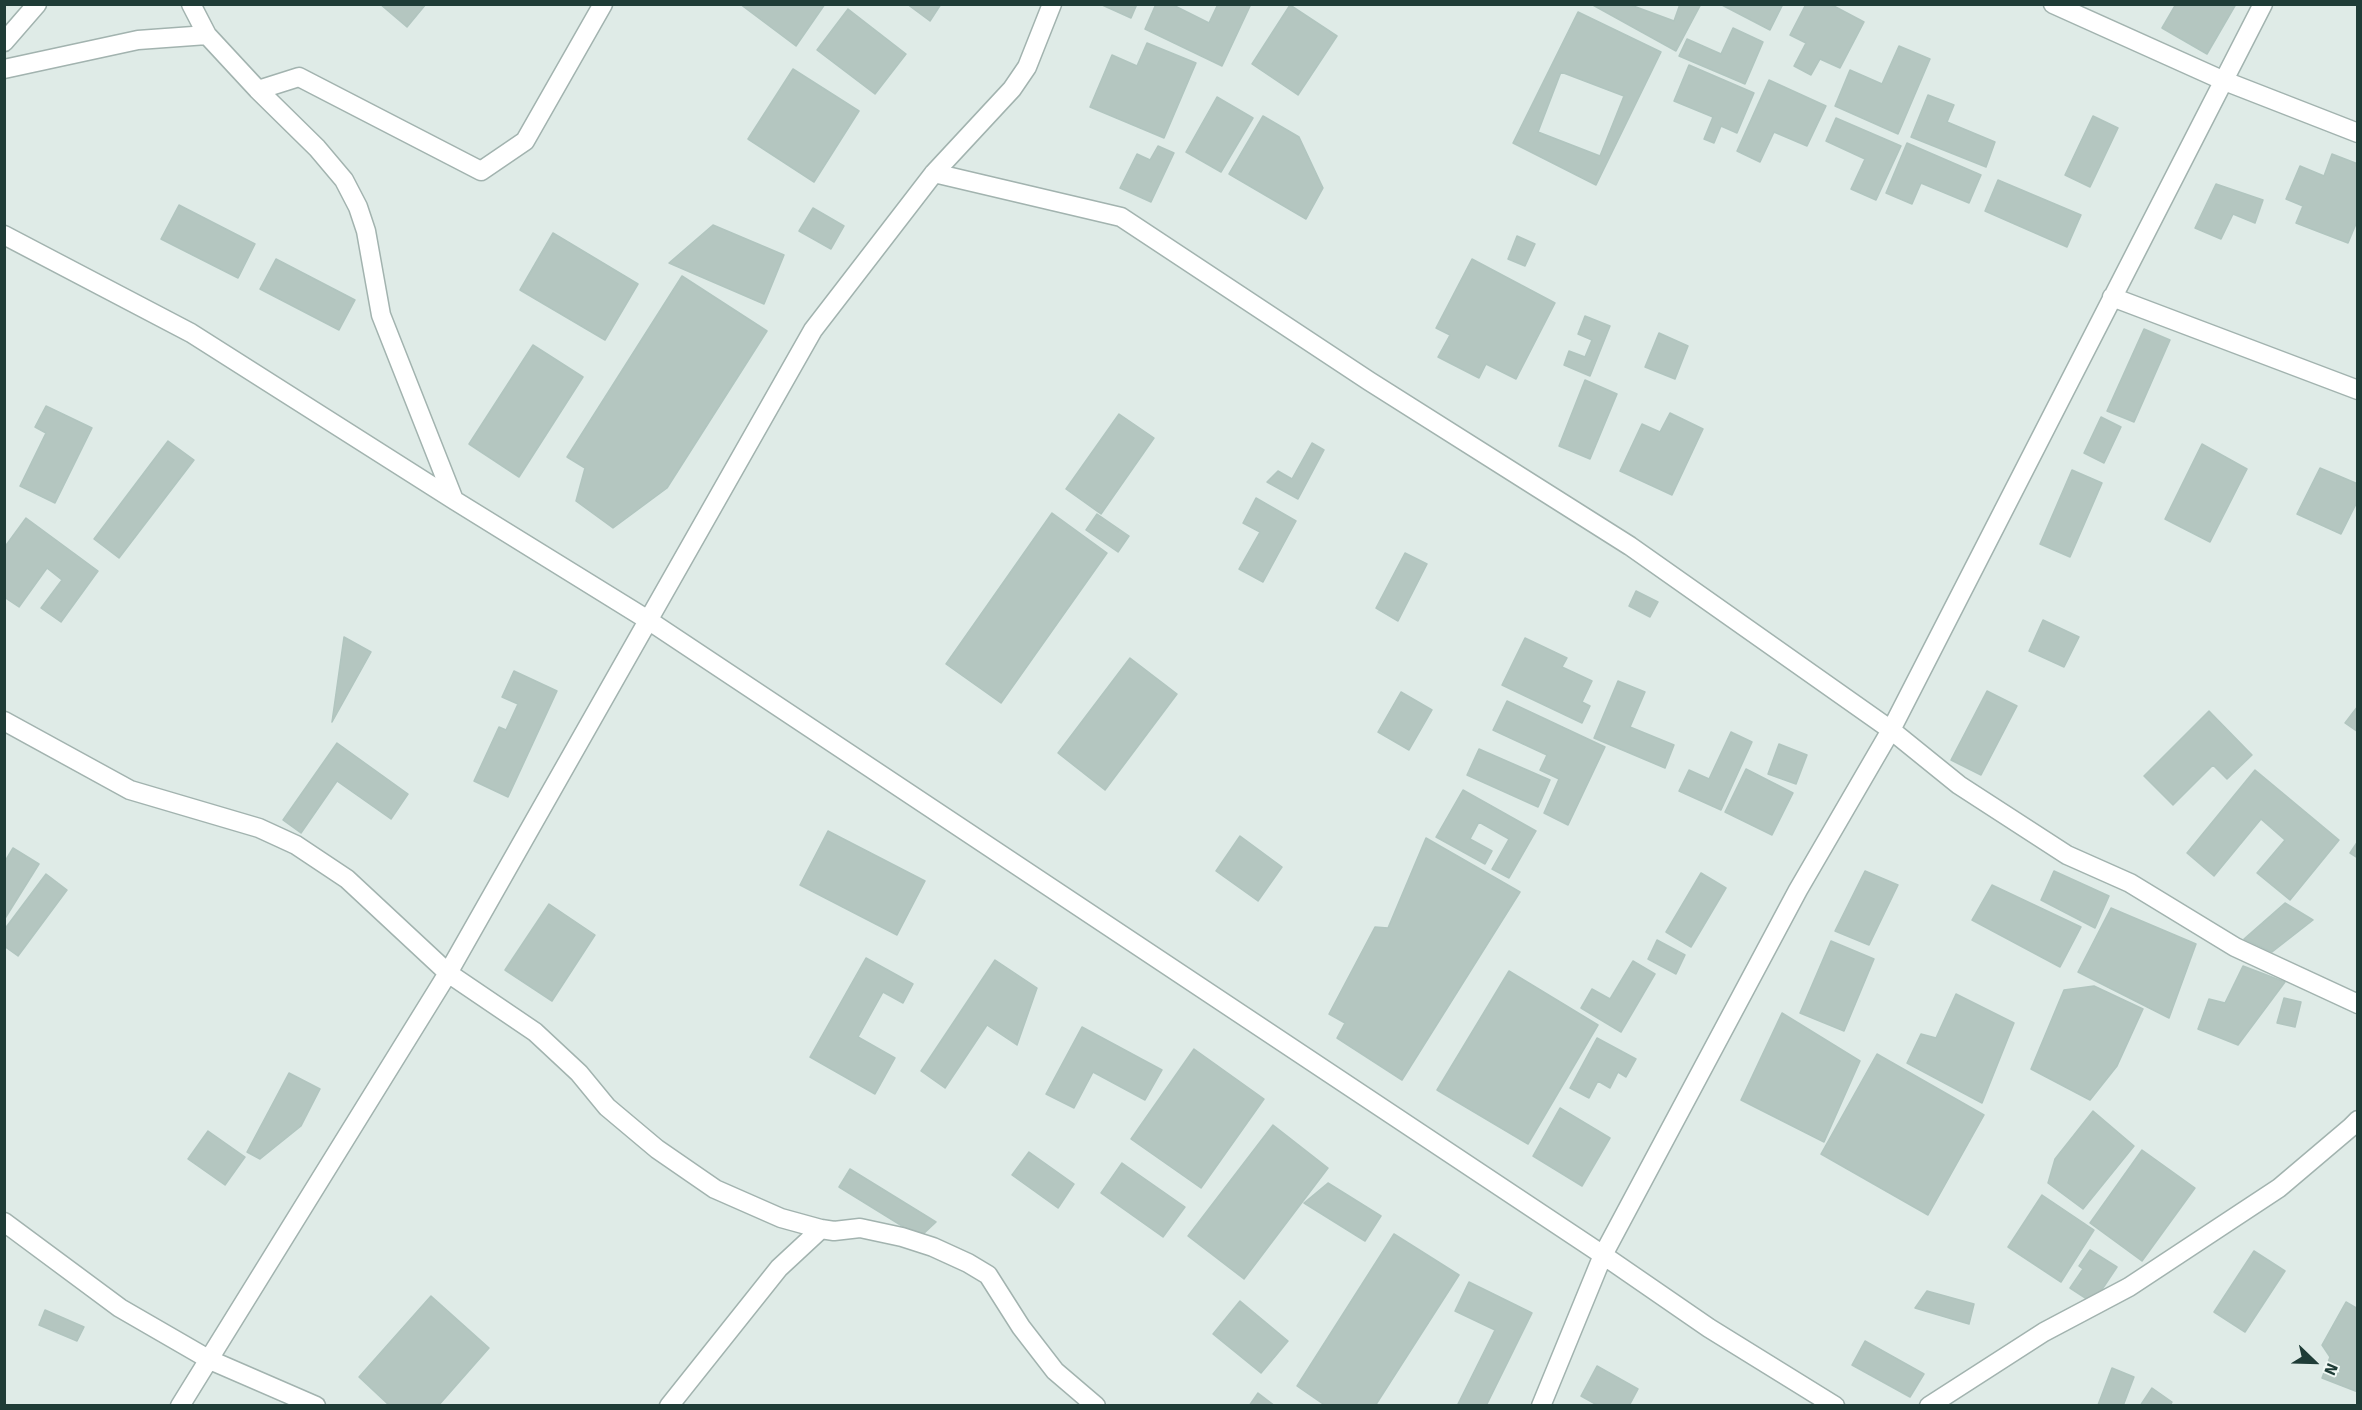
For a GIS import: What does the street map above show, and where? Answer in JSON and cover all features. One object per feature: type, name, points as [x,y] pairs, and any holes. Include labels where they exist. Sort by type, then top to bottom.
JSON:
[{"type":"street","points":[[4,42],[37,4]]},
{"type":"street","points":[[191,4],[207,35],[258,90],[317,147],[344,180],[358,207],[366,231],[381,315],[454,500]]},
{"type":"street","points":[[258,90],[299,77],[481,171],[525,141],[603,4]]},
{"type":"street","points":[[180,1406],[448,973],[813,330],[934,173],[1012,89],[1027,67],[1052,4]]},
{"type":"street","points":[[2053,4],[2222,80],[2358,133]]},
{"type":"street","points":[[1541,1406],[1603,1255],[1798,890],[1891,730],[2222,80],[2263,4]]},
{"type":"street","points":[[4,69],[138,40],[207,35]]},
{"type":"street","points":[[934,173],[1121,217],[1370,381],[1630,546],[1891,730],[1959,785],[2067,855],[2130,883],[2235,947],[2358,1004]]},
{"type":"street","points":[[4,235],[190,333],[648,620],[1603,1255],[1709,1328],[1835,1406]]},
{"type":"street","points":[[2112,297],[2358,390]]},
{"type":"street","points":[[4,721],[130,790],[259,828],[296,845],[347,879],[448,973],[535,1032],[579,1073],[607,1107],[657,1149],[715,1189],[782,1218],[821,1229],[834,1231],[860,1228],[902,1237],[933,1247],[988,1275],[1021,1327],[1055,1371],[1096,1406]]},
{"type":"street","points":[[1929,1406],[2044,1332],[2129,1287],[2279,1188],[2358,1119]]},
{"type":"street","points":[[4,1222],[120,1308],[210,1359],[316,1406]]},
{"type":"street","points":[[669,1406],[779,1268],[821,1229]]},
{"type":"building","points":[[380,4],[426,4],[407,27]]},
{"type":"building","points":[[740,4],[825,4],[796,46]]},
{"type":"building","points":[[907,4],[941,4],[930,21]]},
{"type":"building","points":[[1100,4],[1137,4],[1131,18]]},
{"type":"building","points":[[1156,4],[1171,4],[1209,23],[1218,4],[1251,4],[1222,66],[1145,29]]},
{"type":"building","points":[[1591,4],[1701,4],[1676,51]]},
{"type":"building","points":[[1628,4],[1680,4],[1674,21]]},
{"type":"building","points":[[1720,4],[1783,4],[1770,30]]},
{"type":"building","points":[[1806,4],[1830,4],[1864,22],[1840,68],[1820,59],[1811,75],[1794,66],[1806,43],[1790,35]]},
{"type":"building","points":[[2176,4],[2236,4],[2207,54],[2162,28]]},
{"type":"building","points":[[1290,5],[1337,36],[1298,95],[1252,64]]},
{"type":"building","points":[[848,9],[906,54],[875,94],[817,50]]},
{"type":"building","points":[[1578,12],[1661,52],[1596,185],[1513,143]]},
{"type":"building","points":[[1733,28],[1763,42],[1745,84],[1679,56],[1687,39],[1721,54]]},
{"type":"building","points":[[1147,43],[1196,63],[1164,138],[1090,107],[1112,55],[1137,66]]},
{"type":"building","points":[[1899,46],[1930,59],[1898,134],[1835,106],[1850,70],[1882,84]]},
{"type":"building","points":[[1689,65],[1754,93],[1737,133],[1721,126],[1714,143],[1704,139],[1713,117],[1674,101]]},
{"type":"building","points":[[793,69],[859,111],[814,182],[748,139]]},
{"type":"building","points":[[1561,72],[1624,96],[1600,156],[1538,132]]},
{"type":"building","points":[[1769,80],[1826,106],[1807,146],[1774,132],[1760,162],[1737,151]]},
{"type":"building","points":[[1928,95],[1954,105],[1947,122],[1995,142],[1986,167],[1911,137]]},
{"type":"building","points":[[1217,97],[1253,118],[1221,172],[1186,152]]},
{"type":"building","points":[[1263,116],[1299,137],[1323,188],[1306,219],[1229,174]]},
{"type":"building","points":[[2093,116],[2118,128],[2090,187],[2065,175]]},
{"type":"building","points":[[1836,118],[1901,146],[1876,200],[1851,189],[1865,159],[1826,141]]},
{"type":"building","points":[[1907,143],[1981,175],[1969,203],[1921,183],[1912,204],[1886,193]]},
{"type":"building","points":[[1158,146],[1174,153],[1151,202],[1120,188],[1137,154],[1150,160]]},
{"type":"building","points":[[2332,154],[2358,164],[2358,219],[2348,243],[2296,223],[2303,206],[2286,199],[2300,166],[2324,176]]},
{"type":"building","points":[[1998,180],[2081,215],[2067,247],[1985,211]]},
{"type":"building","points":[[2216,184],[2263,200],[2255,223],[2233,214],[2221,239],[2195,228]]},
{"type":"building","points":[[179,205],[255,244],[238,278],[161,239]]},
{"type":"building","points":[[813,208],[844,226],[831,249],[799,231]]},
{"type":"building","points":[[713,225],[784,255],[764,304],[669,263]]},
{"type":"building","points":[[553,233],[638,284],[605,340],[520,290]]},
{"type":"building","points":[[1517,236],[1535,244],[1525,266],[1508,259]]},
{"type":"building","points":[[276,259],[355,300],[339,330],[260,289]]},
{"type":"building","points":[[1472,259],[1555,303],[1516,379],[1486,364],[1479,378],[1438,357],[1450,335],[1436,328]]},
{"type":"building","points":[[682,276],[767,331],[667,488],[613,528],[576,501],[585,468],[567,457]]},
{"type":"building","points":[[1585,316],[1610,326],[1590,376],[1564,365],[1569,351],[1585,357],[1592,340],[1578,334]]},
{"type":"building","points":[[2144,329],[2170,340],[2134,422],[2107,411]]},
{"type":"building","points":[[1659,333],[1688,346],[1675,379],[1645,367]]},
{"type":"building","points":[[533,345],[583,377],[519,477],[469,444]]},
{"type":"building","points":[[1585,380],[1617,394],[1590,459],[1559,446]]},
{"type":"building","points":[[46,406],[92,428],[55,503],[20,486],[46,433],[35,427]]},
{"type":"building","points":[[1670,413],[1703,429],[1672,495],[1620,471],[1642,424],[1660,432]]},
{"type":"building","points":[[1119,414],[1154,438],[1101,514],[1066,489]]},
{"type":"building","points":[[2101,417],[2121,427],[2104,463],[2084,453]]},
{"type":"building","points":[[168,441],[194,460],[119,558],[94,539]]},
{"type":"building","points":[[1312,443],[1324,450],[1298,499],[1267,482],[1278,471],[1292,479]]},
{"type":"building","points":[[2202,444],[2247,469],[2210,542],[2165,519]]},
{"type":"building","points":[[2320,468],[2358,484],[2358,500],[2341,534],[2297,514]]},
{"type":"building","points":[[2072,470],[2102,483],[2070,557],[2040,544]]},
{"type":"building","points":[[1256,498],[1296,521],[1263,582],[1239,569],[1260,532],[1243,523]]},
{"type":"building","points":[[1052,513],[1107,553],[1001,703],[946,664]]},
{"type":"building","points":[[1097,514],[1129,536],[1118,552],[1086,530]]},
{"type":"building","points":[[26,518],[98,571],[61,622],[41,608],[62,580],[47,568],[19,607],[4,597],[4,548]]},
{"type":"building","points":[[1405,553],[1427,564],[1398,621],[1376,608]]},
{"type":"building","points":[[1636,591],[1658,602],[1650,617],[1629,606]]},
{"type":"building","points":[[2043,620],[2079,637],[2064,667],[2029,651]]},
{"type":"building","points":[[344,637],[371,652],[332,722]]},
{"type":"building","points":[[1525,638],[1567,658],[1562,667],[1592,681],[1582,702],[1590,706],[1582,723],[1502,685]]},
{"type":"building","points":[[1130,658],[1177,694],[1105,790],[1058,753]]},
{"type":"building","points":[[514,671],[557,691],[508,797],[474,781],[499,727],[506,730],[518,704],[502,697]]},
{"type":"building","points":[[1618,681],[1645,692],[1630,727],[1674,745],[1665,768],[1594,738]]},
{"type":"building","points":[[1987,691],[2017,706],[1981,775],[1951,760]]},
{"type":"building","points":[[1401,692],[1432,710],[1409,750],[1378,732]]},
{"type":"building","points":[[1507,701],[1605,747],[1568,825],[1544,813],[1559,779],[1540,770],[1547,755],[1493,730]]},
{"type":"building","points":[[2358,706],[2358,732],[2345,723]]},
{"type":"building","points":[[2209,711],[2252,755],[2227,779],[2213,765],[2173,805],[2144,776]]},
{"type":"building","points":[[1731,732],[1752,742],[1721,810],[1679,791],[1689,770],[1709,779]]},
{"type":"building","points":[[337,743],[408,794],[391,819],[337,781],[301,833],[283,820]]},
{"type":"building","points":[[1779,744],[1807,755],[1796,784],[1768,774]]},
{"type":"building","points":[[1479,749],[1550,780],[1538,807],[1467,775]]},
{"type":"building","points":[[1746,769],[1793,793],[1772,835],[1725,812]]},
{"type":"building","points":[[2255,770],[2339,840],[2290,900],[2257,873],[2285,840],[2261,819],[2214,876],[2187,853]]},
{"type":"building","points":[[1463,790],[1536,831],[1509,878],[1492,869],[1509,839],[1479,822],[1470,839],[1492,851],[1485,864],[1436,837]]},
{"type":"building","points":[[828,831],[925,881],[897,935],[800,885]]},
{"type":"building","points":[[1240,836],[1282,867],[1258,901],[1216,871]]},
{"type":"building","points":[[1426,838],[1520,892],[1402,1080],[1337,1038],[1345,1023],[1329,1014],[1375,927],[1388,928]]},
{"type":"building","points":[[2358,841],[2358,858],[2350,853]]},
{"type":"building","points":[[13,848],[39,864],[4,920],[4,863]]},
{"type":"building","points":[[1865,871],[1898,885],[1869,945],[1835,931]]},
{"type":"building","points":[[2054,871],[2109,896],[2095,928],[2041,900]]},
{"type":"building","points":[[1701,873],[1726,888],[1691,947],[1666,932]]},
{"type":"building","points":[[46,874],[67,890],[18,956],[4,946],[4,930]]},
{"type":"building","points":[[1992,885],[2081,927],[2060,967],[1972,920]]},
{"type":"building","points":[[2285,903],[2313,920],[2272,952],[2244,939]]},
{"type":"building","points":[[549,904],[595,935],[552,1001],[505,970]]},
{"type":"building","points":[[2111,908],[2196,944],[2169,1018],[2078,972]]},
{"type":"building","points":[[1657,940],[1685,955],[1676,974],[1648,959]]},
{"type":"building","points":[[1831,941],[1874,959],[1844,1031],[1800,1013]]},
{"type":"building","points":[[866,958],[913,984],[903,1003],[883,992],[858,1037],[895,1058],[875,1094],[810,1057]]},
{"type":"building","points":[[995,960],[1037,988],[1017,1045],[987,1025],[945,1088],[921,1071]]},
{"type":"building","points":[[1633,961],[1655,974],[1621,1032],[1581,1008],[1592,989],[1610,999]]},
{"type":"building","points":[[2243,966],[2285,982],[2238,1045],[2198,1029],[2209,999],[2225,1003]]},
{"type":"building","points":[[1509,971],[1598,1025],[1528,1144],[1437,1090]]},
{"type":"building","points":[[2094,986],[2143,1009],[2117,1066],[2090,1100],[2031,1069],[2064,990]]},
{"type":"building","points":[[1956,994],[2014,1023],[1982,1103],[1907,1063],[1921,1034],[1936,1038]]},
{"type":"building","points":[[2284,998],[2301,1002],[2295,1027],[2277,1023]]},
{"type":"building","points":[[1782,1013],[1860,1061],[1824,1142],[1741,1100]]},
{"type":"building","points":[[1082,1027],[1162,1070],[1145,1100],[1093,1072],[1074,1108],[1046,1094]]},
{"type":"building","points":[[1597,1038],[1636,1059],[1626,1077],[1618,1072],[1610,1088],[1598,1081],[1589,1098],[1570,1088]]},
{"type":"building","points":[[1194,1049],[1264,1099],[1201,1188],[1131,1139]]},
{"type":"building","points":[[1877,1054],[1984,1115],[1928,1215],[1821,1154]]},
{"type":"building","points":[[289,1073],[320,1089],[301,1126],[260,1159],[247,1152]]},
{"type":"building","points":[[1560,1108],[1610,1138],[1582,1186],[1533,1156]]},
{"type":"building","points":[[2093,1111],[2134,1146],[2083,1209],[2048,1183],[2055,1159]]},
{"type":"building","points":[[1273,1125],[1328,1168],[1244,1279],[1188,1236]]},
{"type":"building","points":[[208,1131],[245,1157],[225,1185],[188,1159]]},
{"type":"building","points":[[2142,1150],[2195,1188],[2142,1261],[2090,1223]]},
{"type":"building","points":[[1029,1152],[1074,1184],[1058,1208],[1012,1175]]},
{"type":"building","points":[[1122,1163],[1185,1207],[1163,1237],[1101,1193]]},
{"type":"building","points":[[850,1169],[936,1222],[920,1237],[839,1187]]},
{"type":"building","points":[[1328,1183],[1381,1216],[1365,1241],[1304,1203]]},
{"type":"building","points":[[2042,1195],[2094,1230],[2061,1282],[2008,1247]]},
{"type":"building","points":[[1394,1234],[1459,1275],[1375,1406],[1326,1406],[1297,1386]]},
{"type":"building","points":[[2090,1250],[2117,1267],[2093,1303],[2070,1288],[2083,1269],[2079,1266]]},
{"type":"building","points":[[2254,1251],[2285,1271],[2245,1332],[2214,1312]]},
{"type":"building","points":[[1469,1282],[1532,1313],[1486,1406],[1457,1406],[1495,1330],[1455,1311]]},
{"type":"building","points":[[1927,1291],[1974,1304],[1969,1324],[1915,1308]]},
{"type":"building","points":[[431,1296],[489,1348],[438,1406],[390,1406],[359,1377]]},
{"type":"building","points":[[1240,1301],[1288,1341],[1261,1373],[1213,1334]]},
{"type":"building","points":[[2346,1302],[2358,1309],[2358,1392],[2322,1378],[2330,1357],[2322,1345]]},
{"type":"building","points":[[45,1310],[84,1327],[77,1341],[39,1325]]},
{"type":"building","points":[[1865,1341],[1924,1374],[1910,1397],[1852,1365]]},
{"type":"building","points":[[1597,1366],[1638,1389],[1629,1406],[1599,1406],[1581,1396]]},
{"type":"building","points":[[2112,1368],[2134,1377],[2123,1406],[2098,1405]]},
{"type":"building","points":[[2152,1388],[2172,1402],[2170,1406],[2140,1406]]},
{"type":"building","points":[[1258,1393],[1275,1406],[1249,1406]]}]
